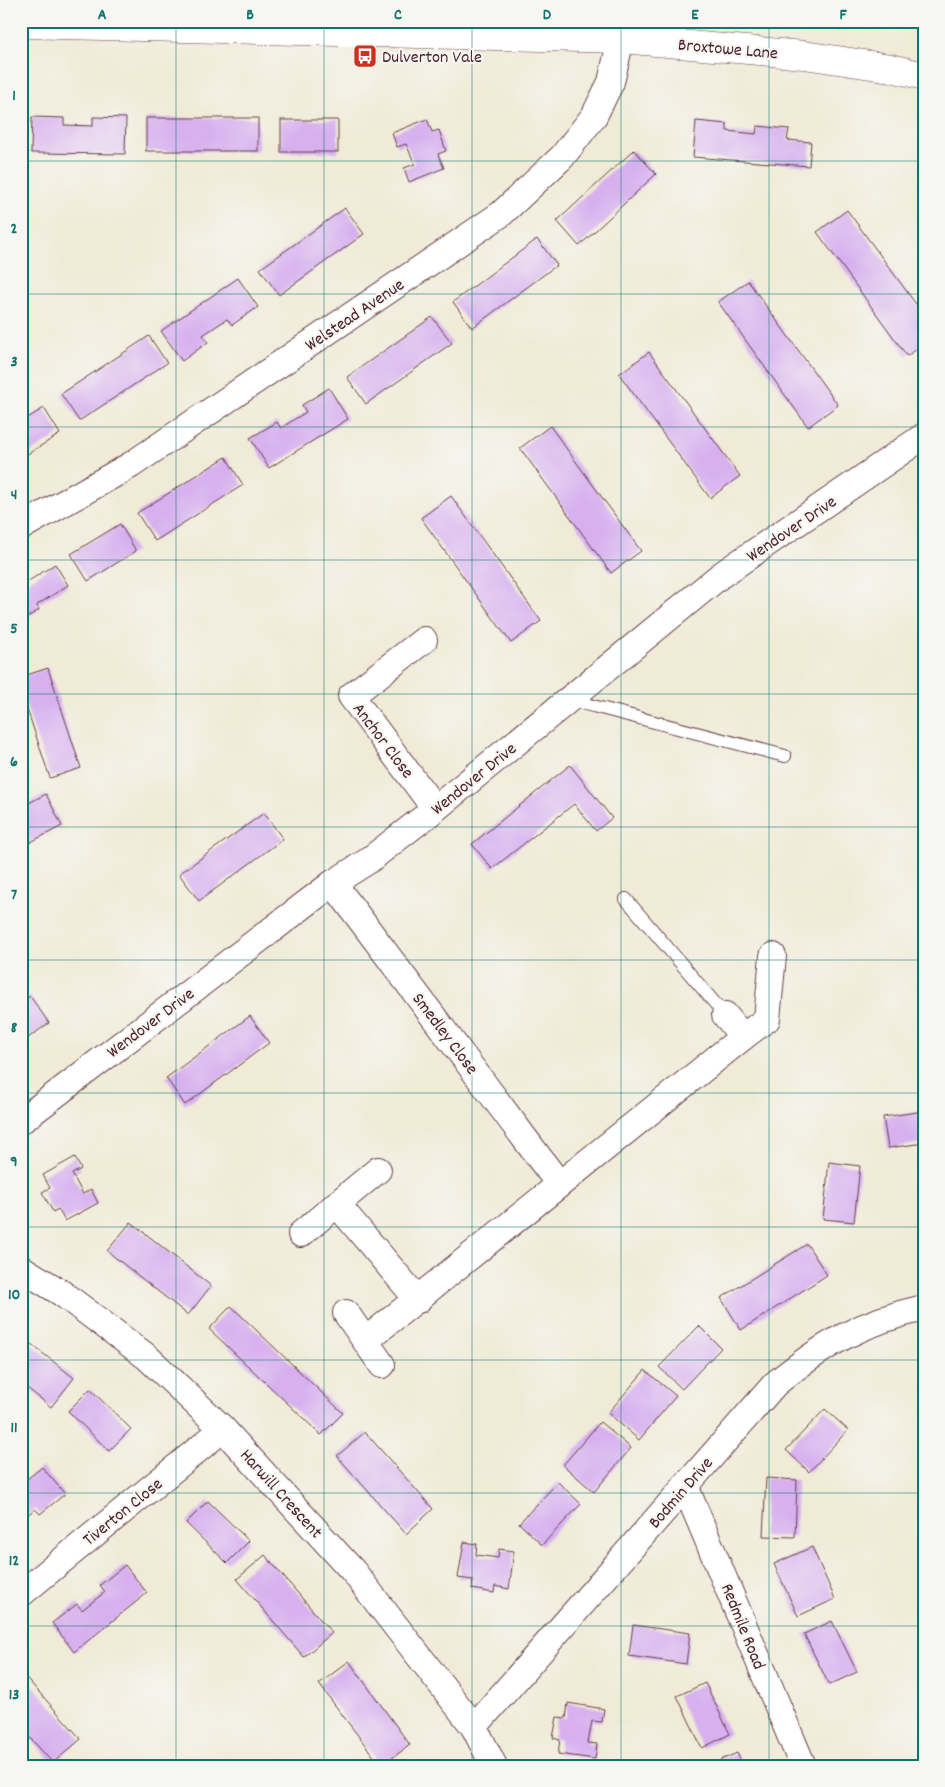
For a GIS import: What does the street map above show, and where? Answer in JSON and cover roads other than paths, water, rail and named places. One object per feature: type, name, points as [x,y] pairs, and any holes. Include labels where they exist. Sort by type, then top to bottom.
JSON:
[{"type":"main road","name":"Broxtowe Lane","points":[[36,23],[622,30],[891,68],[924,76]]},
{"type":"street","name":"Welstead Avenue","points":[[21,527],[131,465],[500,214],[562,157],[594,116],[611,82],[622,30]]},
{"type":"street","name":"Wendover Drive","points":[[21,1121],[333,883],[368,861],[721,575],[924,436]]},
{"type":"street","name":"Anchor Close","points":[[424,640],[351,696],[435,808]]},
{"type":"street","name":"Smedley Close","points":[[333,883],[559,1184]]},
{"type":"street","points":[[366,1340],[742,1037],[767,1019],[772,956]]},
{"type":"street","points":[[724,1015],[742,1037]]},
{"type":"street","points":[[301,1234],[378,1170]]},
{"type":"street","points":[[337,1204],[418,1300]]},
{"type":"street","name":"Harwill Crescent","points":[[21,1268],[62,1294],[147,1357],[223,1429],[353,1571],[474,1727],[494,1766]]},
{"type":"street","name":"Bodmin Drive","points":[[474,1727],[775,1384],[813,1354],[852,1330],[897,1314],[924,1308]]},
{"type":"street","points":[[346,1313],[382,1365]]},
{"type":"street","name":"Tiverton Close","points":[[21,1594],[223,1429]]},
{"type":"street","name":"Redmile Road","points":[[685,1486],[803,1766]]},
{"type":"lane","points":[[569,699],[785,756]]},
{"type":"lane","points":[[626,899],[724,1015]]},
{"type":"place","name":"Dulverton Vale","points":[[365,56]]}]
